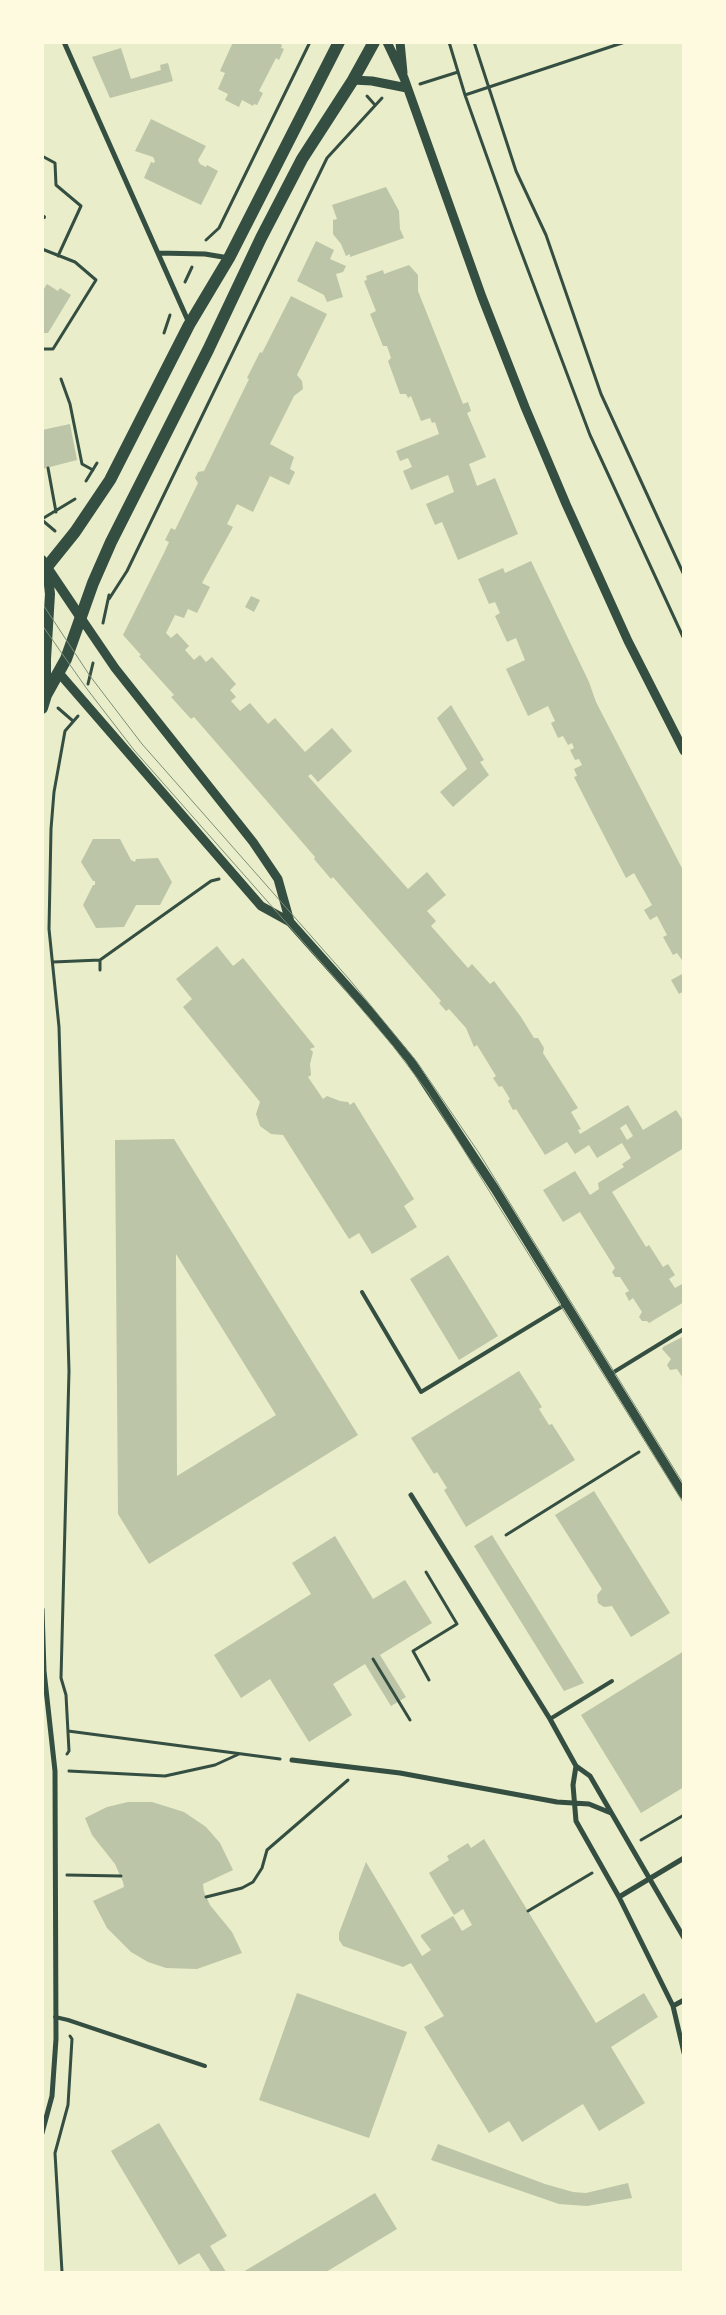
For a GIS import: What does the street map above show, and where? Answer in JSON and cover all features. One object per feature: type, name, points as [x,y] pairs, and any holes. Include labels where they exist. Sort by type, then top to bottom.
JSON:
[{"type":"main road","points":[[44,567],[75,532],[110,480],[189,325],[229,258],[339,42]]},
{"type":"main road","points":[[42,708],[46,695],[59,673],[93,583],[111,542],[208,350],[261,238],[302,159],[354,80],[374,42]]},
{"type":"main road","points":[[44,567],[81,618]]},
{"type":"main road","points":[[44,567],[50,594],[44,657],[46,695]]},
{"type":"main road","points":[[44,657],[59,673]]},
{"type":"street","points":[[64,42],[189,325]]},
{"type":"street","points":[[386,42],[404,78],[482,297],[525,408],[628,641],[684,751]]},
{"type":"street","points":[[400,42],[404,78]]},
{"type":"street","points":[[354,80],[372,81],[407,88]]},
{"type":"street","points":[[158,253],[206,254],[229,258]]},
{"type":"street","points":[[81,618],[115,668],[253,842],[278,879],[290,922]]},
{"type":"street","points":[[59,673],[261,906],[290,922],[372,1014],[410,1060],[448,1115],[684,1495]]},
{"type":"street","points":[[410,1495],[550,1719],[576,1766],[590,1776],[684,1938]]},
{"type":"street","points":[[42,1609],[44,1671],[55,1771],[55,2069],[52,2096],[42,2133]]},
{"type":"street","points":[[292,1760],[365,1768],[557,1802],[588,1804],[612,1814]]},
{"type":"street","points":[[576,1766],[573,1785],[576,1821],[619,1897],[673,2006],[684,2053]]},
{"type":"street","points":[[619,1897],[684,1858]]},
{"type":"street","points":[[673,2006],[684,2000]]},
{"type":"lane","points":[[362,1292],[422,1392],[566,1304]]},
{"type":"lane","points":[[609,1375],[684,1329]]},
{"type":"lane","points":[[550,1719],[612,1681]]},
{"type":"lane","points":[[55,2018],[68,2020],[205,2066]]},
{"type":"path","points":[[202,243],[219,228],[310,42]]},
{"type":"path","points":[[449,42],[465,95],[590,435],[684,638]]},
{"type":"path","points":[[474,42],[516,172],[546,235],[601,394],[684,575]]},
{"type":"path","points":[[465,95],[625,42]]},
{"type":"path","points":[[429,81],[458,72]]},
{"type":"path","points":[[366,94],[375,105]]},
{"type":"path","points":[[102,632],[108,601],[127,571],[327,158],[383,97]]},
{"type":"path","points":[[42,156],[55,163],[56,185],[81,206],[58,256]]},
{"type":"path","points":[[42,249],[75,262],[96,280],[53,349],[42,349]]},
{"type":"path","points":[[182,287],[194,264]]},
{"type":"path","points":[[160,340],[172,309]]},
{"type":"path","points":[[61,380],[70,404],[82,464],[93,470]]},
{"type":"path","points":[[84,485],[100,459]]},
{"type":"path","points":[[48,468],[56,512]]},
{"type":"path","points":[[53,528],[42,520],[74,500],[79,493]]},
{"type":"path","points":[[55,1771],[69,1750],[66,1695],[61,1678],[69,1371],[59,1027],[49,929],[53,810],[65,731],[73,721],[65,715]]},
{"type":"path","points":[[53,962],[100,960],[211,881],[235,876]]},
{"type":"path","points":[[100,960],[100,970]]},
{"type":"path","points":[[506,1535],[652,1444]]},
{"type":"path","points":[[426,1572],[458,1624],[413,1651],[429,1680]]},
{"type":"path","points":[[373,1659],[410,1720]]},
{"type":"path","points":[[61,1730],[292,1760]]},
{"type":"path","points":[[65,1771],[165,1776],[215,1765],[239,1754]]},
{"type":"path","points":[[206,1897],[242,1888],[253,1882],[262,1868],[267,1850],[333,1792],[365,1768]]},
{"type":"path","points":[[528,1911],[602,1867]]},
{"type":"path","points":[[55,1874],[121,1876]]},
{"type":"path","points":[[55,2018],[72,2039],[68,2105],[55,2153],[62,2272]]},
{"type":"building","points":[[233,42],[277,42],[284,49],[279,60],[276,58],[259,91],[263,93],[257,105],[254,104],[253,106],[242,100],[239,107],[225,100],[228,94],[218,89],[225,73],[220,71]]},
{"type":"building","points":[[121,48],[131,79],[161,70],[160,65],[168,63],[173,81],[110,98],[92,57]]},
{"type":"building","points":[[151,119],[206,146],[198,160],[200,164],[206,167],[207,165],[218,171],[201,205],[144,178],[151,162],[154,163],[155,161],[153,157],[135,151]]},
{"type":"building","points":[[386,187],[399,211],[400,229],[404,238],[350,257],[350,254],[346,256],[341,244],[333,234],[333,220],[337,219],[332,205]]},
{"type":"building","points":[[316,241],[334,250],[330,259],[346,266],[343,272],[336,274],[343,297],[327,302],[324,295],[297,281]]},
{"type":"building","points":[[409,265],[418,275],[418,291],[463,404],[468,402],[471,411],[467,413],[486,457],[469,464],[477,486],[495,478],[518,534],[458,560],[442,522],[435,525],[426,504],[454,492],[448,475],[411,490],[403,471],[412,467],[408,458],[400,461],[396,451],[439,434],[435,422],[432,423],[430,418],[421,421],[411,396],[408,398],[406,394],[400,394],[388,361],[391,358],[387,346],[383,346],[370,314],[376,311],[364,281],[367,280],[366,276],[383,270],[384,274]]},
{"type":"building","points":[[47,284],[58,291],[60,288],[71,295],[48,333],[42,333],[42,292]]},
{"type":"building","points":[[291,296],[327,314],[297,375],[302,381],[303,389],[294,396],[270,444],[294,457],[290,469],[295,472],[289,485],[270,476],[253,512],[237,504],[227,524],[233,527],[202,583],[210,587],[197,613],[188,609],[184,618],[175,615],[166,633],[171,638],[177,633],[189,646],[185,650],[194,660],[200,655],[206,662],[212,657],[236,684],[230,690],[236,697],[231,701],[240,711],[250,703],[268,724],[275,718],[305,752],[332,728],[352,751],[318,782],[311,774],[308,776],[408,889],[427,872],[446,895],[427,911],[436,921],[431,926],[468,968],[472,964],[490,984],[494,981],[534,1038],[538,1038],[544,1048],[543,1053],[578,1108],[571,1112],[581,1129],[578,1130],[580,1134],[628,1105],[643,1130],[676,1110],[684,1122],[684,1148],[612,1192],[646,1247],[649,1245],[663,1267],[668,1264],[675,1275],[669,1279],[675,1288],[684,1283],[684,1302],[649,1323],[642,1321],[639,1317],[642,1312],[633,1298],[629,1301],[625,1293],[629,1291],[620,1277],[615,1277],[612,1272],[615,1268],[580,1212],[563,1222],[543,1190],[575,1171],[590,1195],[599,1189],[598,1183],[624,1167],[622,1164],[631,1158],[622,1143],[597,1158],[589,1145],[575,1154],[567,1142],[545,1155],[516,1109],[513,1110],[508,1101],[510,1099],[502,1086],[499,1087],[493,1078],[496,1076],[477,1045],[474,1047],[466,1028],[449,1009],[446,1011],[439,1003],[441,1001],[333,877],[331,879],[314,859],[315,857],[194,717],[191,719],[171,697],[174,695],[123,635],[169,542],[165,540],[171,528],[175,530],[198,483],[195,478],[198,472],[204,471],[249,379],[247,378],[260,352],[262,353]],"holes":[[[626,1124],[633,1136],[627,1140],[620,1128]]]},
{"type":"building","points":[[70,424],[77,460],[42,469],[42,430]]},
{"type":"building","points":[[531,561],[589,682],[596,702],[684,872],[684,963],[677,953],[673,955],[663,937],[667,935],[657,916],[650,920],[644,910],[652,905],[634,873],[626,878],[574,777],[577,776],[574,769],[582,765],[579,759],[575,760],[570,750],[574,748],[572,743],[568,745],[563,736],[558,738],[551,723],[555,721],[548,706],[528,716],[506,669],[525,660],[516,638],[507,642],[495,616],[500,613],[495,602],[489,604],[478,579],[503,568],[505,573]]},
{"type":"building","points":[[251,596],[260,600],[254,612],[245,607]]},
{"type":"building","points":[[451,705],[484,760],[480,762],[489,775],[453,807],[440,792],[467,769],[437,718]]},
{"type":"building","points":[[93,839],[120,839],[131,860],[135,862],[136,859],[158,858],[172,882],[160,905],[136,905],[124,927],[96,928],[83,905],[93,885],[95,885],[95,881],[93,881],[81,862]]},
{"type":"building","points":[[217,946],[233,966],[243,958],[315,1047],[310,1049],[313,1052],[310,1064],[311,1075],[308,1077],[323,1099],[327,1096],[348,1102],[350,1105],[354,1102],[414,1199],[404,1206],[417,1227],[372,1254],[359,1233],[349,1239],[283,1135],[271,1134],[260,1126],[256,1114],[260,1102],[183,1007],[192,999],[176,979]]},
{"type":"building","points":[[684,973],[684,991],[679,994],[671,980]]},
{"type":"building","points":[[174,1139],[358,1435],[149,1564],[118,1514],[115,1140]],"holes":[[[176,1254],[276,1415],[177,1476]]]},
{"type":"building","points":[[448,1255],[498,1336],[459,1360],[410,1279]]},
{"type":"building","points":[[684,1336],[684,1380],[677,1369],[670,1370],[667,1365],[671,1359],[662,1349]]},
{"type":"building","points":[[519,1371],[542,1407],[539,1409],[549,1425],[552,1424],[575,1460],[466,1527],[444,1490],[447,1488],[437,1472],[434,1474],[411,1438]]},
{"type":"building","points":[[594,1491],[670,1613],[631,1637],[612,1606],[604,1607],[598,1603],[597,1595],[602,1589],[555,1515]]},
{"type":"building","points":[[492,1535],[584,1683],[564,1691],[474,1546]]},
{"type":"building","points":[[335,1536],[373,1599],[405,1580],[432,1623],[380,1655],[406,1697],[391,1706],[365,1664],[333,1684],[352,1715],[309,1742],[270,1679],[241,1698],[214,1655],[311,1594],[292,1563]]},
{"type":"building","points":[[684,1651],[684,1787],[641,1813],[581,1715]]},
{"type":"building","points":[[128,1802],[152,1802],[184,1812],[206,1827],[220,1843],[233,1870],[203,1884],[204,1892],[210,1905],[232,1932],[242,1953],[197,1969],[166,1968],[148,1962],[131,1952],[107,1928],[93,1901],[124,1887],[123,1882],[115,1864],[92,1835],[85,1818],[107,1807]]},
{"type":"building","points":[[484,1839],[596,2023],[644,1993],[658,2017],[611,2047],[645,2103],[599,2131],[583,2104],[522,2142],[509,2121],[489,2133],[424,2027],[444,2016],[411,1963],[403,1967],[343,1946],[339,1940],[339,1933],[366,1862],[422,1956],[431,1950],[421,1935],[453,1916],[462,1931],[472,1925],[463,1909],[454,1915],[429,1873],[449,1860],[447,1856],[468,1843],[471,1848]]},
{"type":"building","points":[[297,1993],[407,2032],[369,2138],[259,2100]]},
{"type":"building","points":[[159,2123],[227,2236],[210,2246],[226,2272],[211,2272],[199,2253],[179,2265],[111,2151]]},
{"type":"building","points":[[438,2144],[545,2184],[573,2192],[586,2193],[628,2183],[632,2198],[587,2206],[559,2204],[431,2160]]},
{"type":"building","points":[[375,2193],[397,2229],[326,2272],[243,2272]]},
{"type":"tram line","points":[[42,603],[90,676],[142,744],[349,979],[417,1062],[479,1153],[684,1485]]},
{"type":"tram line","points":[[42,625],[87,689],[134,750],[342,986],[393,1046],[427,1091],[684,1504]]}]
